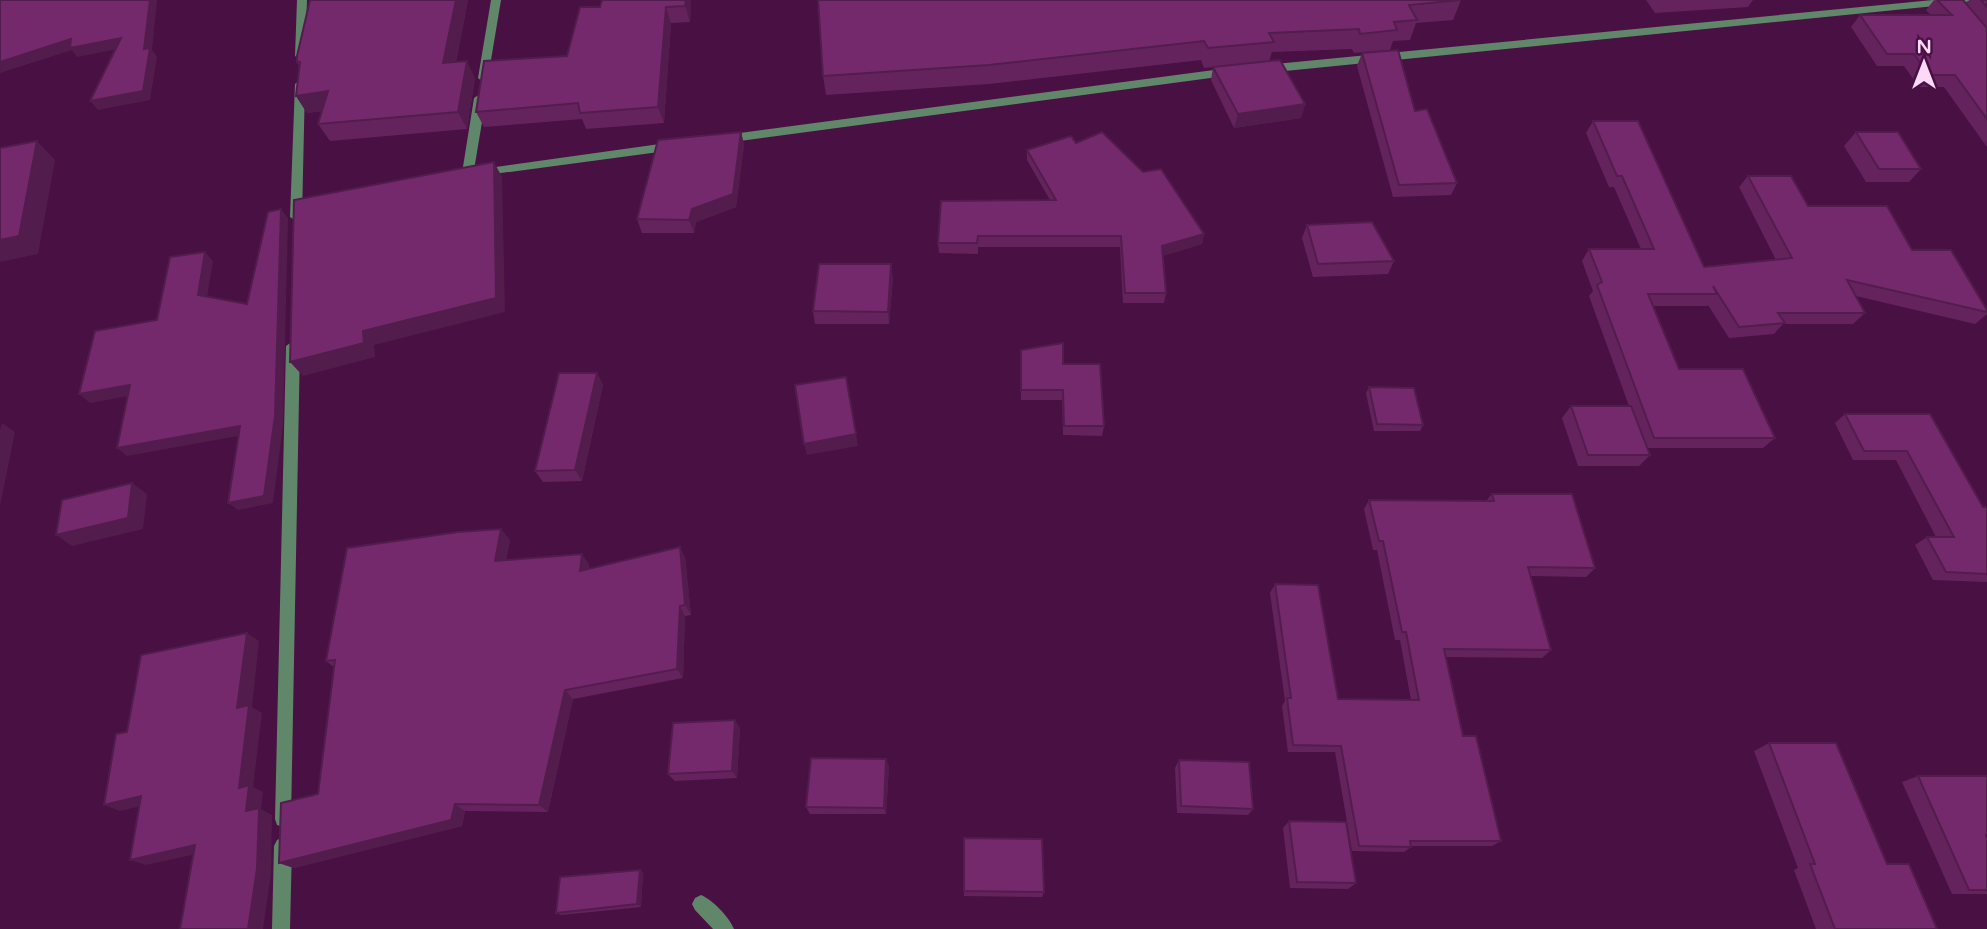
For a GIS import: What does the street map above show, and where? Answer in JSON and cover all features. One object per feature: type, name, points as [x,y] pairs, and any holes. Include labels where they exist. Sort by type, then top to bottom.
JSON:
[{"type":"street","points":[[295,231],[303,202],[302,0]]},
{"type":"street","points":[[468,173],[496,0],[508,0]]},
{"type":"street","points":[[1249,70],[1960,4]]},
{"type":"street","points":[[715,140],[1235,72]]},
{"type":"street","points":[[455,175],[687,144]]},
{"type":"street","points":[[281,929],[293,329]]},
{"type":"street","points":[[701,904],[725,929]]},
{"type":"building","points":[[0,0],[150,0],[144,49],[150,48],[143,91],[90,101],[121,38],[70,48],[71,39],[0,62]]},
{"type":"building","points":[[310,0],[456,0],[443,63],[467,61],[458,112],[318,124],[328,91],[296,96],[300,62],[297,62],[297,56]]},
{"type":"building","points":[[602,0],[686,0],[685,6],[666,7],[658,107],[580,113],[578,103],[476,112],[484,61],[567,56],[580,7],[600,7]]},
{"type":"building","points":[[818,0],[1461,0],[1409,5],[1417,20],[1394,22],[1397,30],[1360,34],[1359,29],[1269,33],[1274,42],[1208,48],[1204,41],[989,65],[823,76]]},
{"type":"building","points":[[1937,0],[1963,0],[1987,28],[1987,119],[1955,75],[1929,75],[1914,54],[1887,54],[1860,15],[1952,15]]},
{"type":"building","points":[[1398,50],[1415,111],[1427,109],[1457,183],[1399,185],[1362,53]]},
{"type":"building","points":[[1280,60],[1305,104],[1238,114],[1213,67]]},
{"type":"building","points":[[1593,121],[1638,121],[1704,267],[1792,258],[1748,176],[1791,176],[1808,206],[1887,206],[1912,250],[1951,250],[1987,312],[1847,280],[1865,313],[1778,313],[1785,323],[1739,327],[1713,286],[1717,294],[1648,294],[1679,369],[1743,369],[1775,438],[1654,438],[1597,285],[1602,282],[1589,249],[1654,249],[1622,176],[1617,176]]},
{"type":"building","points":[[741,132],[733,194],[692,209],[689,220],[637,219],[658,140]]},
{"type":"building","points":[[1102,132],[1143,172],[1161,169],[1204,234],[1162,246],[1166,293],[1125,293],[1121,236],[978,236],[977,243],[938,243],[941,201],[1056,200],[1027,150],[1071,136],[1076,143]]},
{"type":"building","points":[[1856,132],[1898,132],[1921,169],[1879,169]]},
{"type":"building","points":[[37,141],[19,236],[0,240],[0,148]]},
{"type":"building","points":[[494,162],[496,298],[363,331],[364,343],[290,362],[294,200]]},
{"type":"building","points":[[281,209],[275,416],[264,496],[228,503],[240,426],[117,448],[130,385],[79,394],[95,331],[157,320],[170,257],[205,252],[198,295],[247,304],[268,212]]},
{"type":"building","points":[[1372,222],[1394,261],[1318,264],[1307,225]]},
{"type":"building","points":[[819,264],[891,264],[888,312],[813,311]]},
{"type":"building","points":[[1063,343],[1063,364],[1100,364],[1104,426],[1064,426],[1063,390],[1021,390],[1021,350]]},
{"type":"building","points":[[559,373],[597,373],[575,470],[535,471]]},
{"type":"building","points":[[846,377],[856,434],[804,444],[795,385]]},
{"type":"building","points":[[1369,387],[1414,388],[1423,425],[1377,424]]},
{"type":"building","points":[[1571,406],[1631,406],[1650,455],[1588,455]]},
{"type":"building","points":[[1845,414],[1930,414],[1983,507],[1987,507],[1987,574],[1946,572],[1927,537],[1954,537],[1907,451],[1864,451]]},
{"type":"building","points":[[132,483],[128,518],[56,535],[62,500]]},
{"type":"building","points":[[1492,494],[1572,494],[1595,568],[1528,567],[1551,650],[1444,649],[1463,736],[1476,736],[1501,841],[1410,841],[1411,847],[1359,846],[1341,746],[1293,745],[1287,698],[1291,698],[1275,584],[1318,585],[1338,699],[1419,700],[1406,632],[1402,632],[1383,541],[1379,541],[1369,500],[1494,501]]},
{"type":"building","points":[[501,529],[495,561],[582,554],[580,571],[680,547],[685,605],[680,606],[677,669],[565,690],[539,805],[455,804],[451,820],[279,863],[281,803],[318,794],[335,660],[326,661],[347,548],[458,532]]},
{"type":"building","points":[[247,633],[237,708],[249,705],[239,788],[249,785],[246,811],[259,808],[257,869],[248,929],[180,929],[195,845],[130,860],[141,796],[104,805],[116,734],[127,732],[141,655]]},
{"type":"building","points":[[735,720],[732,771],[668,774],[673,723]]},
{"type":"building","points":[[1769,743],[1836,743],[1887,864],[1909,864],[1937,929],[1835,929],[1810,864],[1815,864]]},
{"type":"building","points":[[811,758],[886,759],[884,808],[806,807]]},
{"type":"building","points":[[1179,760],[1249,762],[1253,809],[1181,806]]},
{"type":"building","points":[[1918,776],[1987,776],[1987,890],[1969,890]]},
{"type":"building","points":[[1289,821],[1346,822],[1356,883],[1297,882]]},
{"type":"building","points":[[964,838],[1042,839],[1044,892],[964,891]]},
{"type":"building","points":[[640,870],[637,904],[556,913],[560,877]]}]
